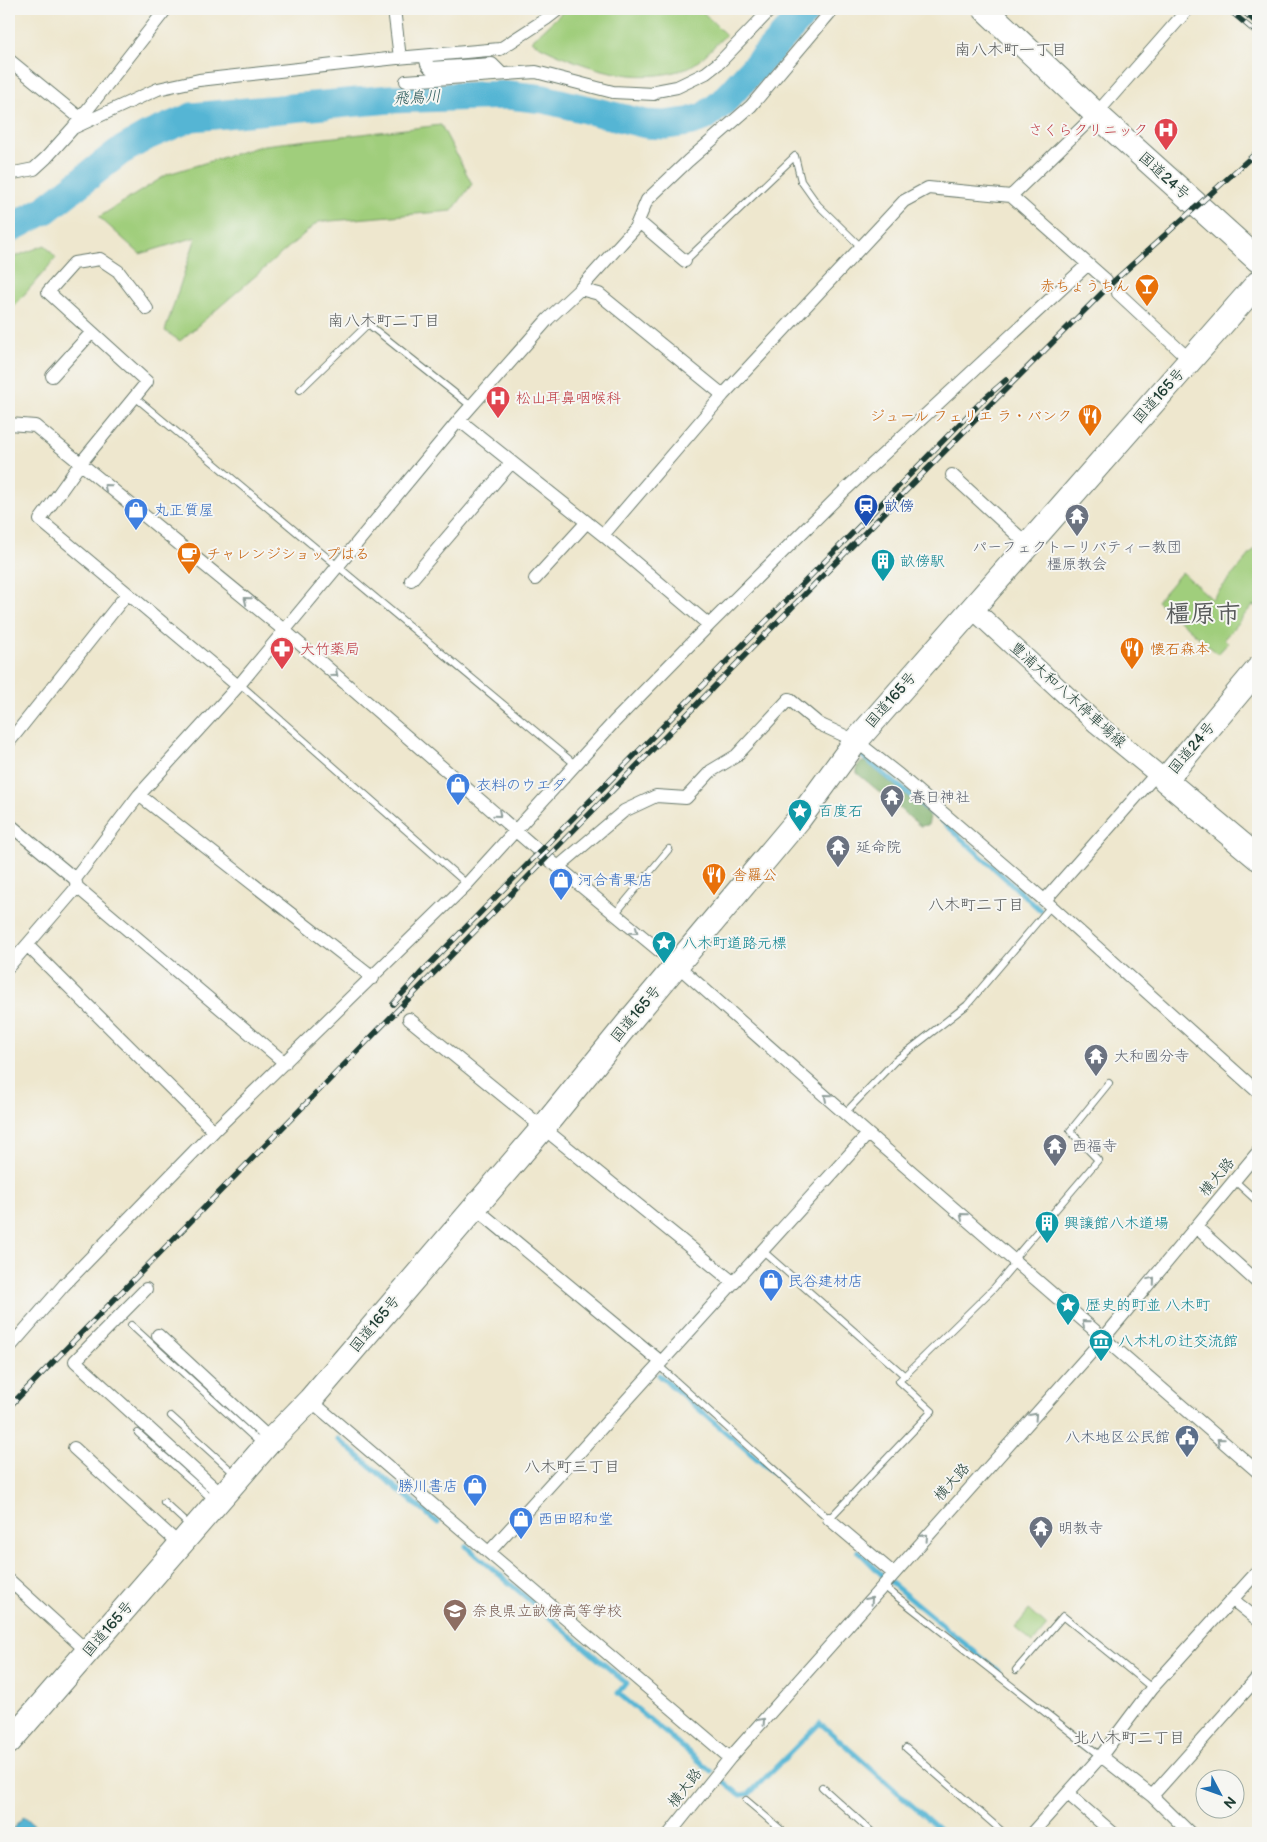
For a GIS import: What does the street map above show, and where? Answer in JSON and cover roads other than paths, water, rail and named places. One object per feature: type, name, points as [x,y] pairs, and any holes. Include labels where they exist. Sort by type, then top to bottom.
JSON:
[{"type":"highway","name":"国道24号","points":[[985,9],[1096,114],[1258,260]]},
{"type":"highway","name":"国道165号","points":[[9,1742],[238,1478],[310,1400],[474,1206],[542,1129],[628,1023],[800,819],[856,741],[1258,283]]},
{"type":"highway","name":"国道24号","points":[[1258,669],[1161,777],[1258,858]]},
{"type":"main road","name":"豊浦大和八木停車場線","points":[[972,608],[1097,724],[1161,777]]},
{"type":"street","points":[[9,174],[34,169],[77,123],[166,9]]},
{"type":"street","points":[[394,9],[400,58]]},
{"type":"street","points":[[77,123],[158,89],[199,80],[500,49],[546,20],[559,9]]},
{"type":"street","points":[[406,81],[536,72],[613,92],[654,94],[656,91],[677,87],[706,73],[720,62],[771,9]]},
{"type":"street","points":[[9,966],[76,883],[139,795],[239,685],[471,406],[548,319],[580,289],[635,228],[647,200],[751,106],[832,9]]},
{"type":"street","points":[[1011,196],[1096,114],[1188,9]]},
{"type":"street","points":[[426,56],[430,68],[492,64],[501,73]]},
{"type":"street","points":[[9,60],[77,123]]},
{"type":"street","points":[[603,534],[723,395],[904,201],[928,188],[1011,196],[1106,280]]},
{"type":"street","points":[[638,221],[685,261]]},
{"type":"street","points":[[148,310],[118,271],[100,259],[74,263],[48,292],[147,382],[136,398],[80,464],[40,520],[239,685]]},
{"type":"street","points":[[9,1348],[64,1285],[214,1131],[373,978],[467,884],[614,722],[709,625],[859,476],[1087,265]]},
{"type":"street","points":[[580,289],[599,294],[723,395]]},
{"type":"street","points":[[1118,293],[1190,360]]},
{"type":"street","points":[[52,376],[92,332]]},
{"type":"street","points":[[459,420],[603,534],[709,625]]},
{"type":"street","points":[[9,424],[36,426],[285,631],[558,867],[678,966],[868,1134],[1258,1472]]},
{"type":"street","points":[[411,580],[511,463]]},
{"type":"street","points":[[952,475],[1027,544]]},
{"type":"street","points":[[535,579],[587,522]]},
{"type":"street","points":[[9,742],[128,594]]},
{"type":"street","points":[[558,867],[624,812],[656,796],[686,798],[711,771],[736,756],[789,699],[819,724],[856,741],[898,775],[1048,903],[1258,1092]]},
{"type":"street","points":[[1048,903],[1161,777]]},
{"type":"street","points":[[139,795],[373,978]]},
{"type":"street","points":[[9,824],[285,1063]]},
{"type":"street","points":[[27,945],[214,1131]]},
{"type":"street","points":[[409,1019],[542,1129],[734,1283]]},
{"type":"street","points":[[490,1551],[868,1134]]},
{"type":"street","name":"横大路","points":[[670,1833],[730,1758],[1103,1339],[1258,1152]]},
{"type":"street","points":[[474,1206],[659,1364]]},
{"type":"street","points":[[1196,1227],[1258,1283]]},
{"type":"street","points":[[146,1290],[75,1362],[220,1500]]},
{"type":"street","points":[[158,1335],[268,1444]]},
{"type":"street","points":[[310,1400],[490,1551],[730,1758]]},
{"type":"street","points":[[74,1448],[187,1537]]},
{"type":"street","points":[[829,1519],[893,1573]]},
{"type":"street","points":[[1032,1833],[1101,1756],[1152,1688],[1258,1571]]},
{"type":"street","points":[[9,1580],[88,1652]]},
{"type":"street","points":[[1233,1600],[1258,1620]]},
{"type":"street","points":[[1152,1796],[1258,1677]]},
{"type":"street","points":[[1101,1756],[1152,1796],[1190,1833]]},
{"type":"street","points":[[1068,1794],[1113,1833]]},
{"type":"lane","points":[[685,261],[795,156],[801,181],[818,205],[861,248]]},
{"type":"lane","points":[[300,390],[368,324],[471,406]]},
{"type":"lane","points":[[136,398],[576,765]]},
{"type":"lane","points":[[239,685],[467,884]]},
{"type":"lane","points":[[615,914],[669,849]]},
{"type":"lane","points":[[845,1113],[895,1061],[967,1005],[1048,903]]},
{"type":"lane","points":[[659,1364],[829,1519],[932,1412],[899,1381],[994,1288],[1098,1160],[1070,1131],[1109,1083]]},
{"type":"lane","points":[[1235,1181],[1258,1202]]},
{"type":"lane","points":[[763,1251],[905,1376]]},
{"type":"lane","points":[[132,1325],[268,1444]]},
{"type":"lane","points":[[171,1416],[238,1478]]},
{"type":"lane","points":[[138,1433],[220,1500]]},
{"type":"lane","points":[[164,1502],[187,1537]]},
{"type":"lane","points":[[882,1586],[1101,1756]]},
{"type":"lane","points":[[1016,1670],[1063,1616],[1152,1688]]},
{"type":"lane","points":[[906,1748],[1004,1833]]},
{"type":"lane","points":[[822,1787],[873,1833]]},
{"type":"lane","points":[[746,1800],[785,1833]]},
{"type":"water","points":[[24,1816],[44,1833],[9,1833]]},
{"type":"waterway","name":"飛鳥川","points":[[9,229],[45,210],[119,152],[147,136],[192,117],[390,99],[509,95],[544,99],[646,124],[665,125],[688,122],[704,117],[721,104],[808,9]]},
{"type":"waterway","points":[[862,756],[942,821],[1040,910]]},
{"type":"waterway","points":[[659,1375],[784,1482]]},
{"type":"waterway","points":[[338,1439],[438,1523]]},
{"type":"waterway","points":[[466,1546],[626,1683],[618,1693],[711,1771]]},
{"type":"waterway","points":[[858,1551],[883,1576],[999,1672]]},
{"type":"waterway","points":[[722,1781],[740,1795],[749,1794],[820,1723],[943,1833]]},
{"type":"railway","points":[[1228,9],[1258,34]]},
{"type":"railway","points":[[1240,9],[1258,24]]},
{"type":"railway","points":[[9,1407],[989,406],[1114,281],[1258,151]]},
{"type":"railway","points":[[393,1004],[420,974],[984,399],[1006,380]]},
{"type":"place","name":"さくらクリニック","points":[[1166,151]]},
{"type":"place","name":"赤ちょうちん","points":[[1147,307]]},
{"type":"place","name":"松山耳鼻咽喉科","points":[[498,419]]},
{"type":"place","name":"ジュール フェリエ ラ・バンク","points":[[1090,437]]},
{"type":"place","name":"畝傍","points":[[866,527]]},
{"type":"place","name":"丸正質屋","points":[[136,531]]},
{"type":"place","name":"パーフェクトーリバティー教団 橿原教会","points":[[1077,537]]},
{"type":"place","name":"チャレンジショップはる","points":[[189,575]]},
{"type":"place","name":"畝傍駅","points":[[883,582]]},
{"type":"place","name":"大竹薬局","points":[[282,670]]},
{"type":"place","name":"懐石森本","points":[[1132,670]]},
{"type":"place","name":"衣料のウエダ","points":[[458,806]]},
{"type":"place","name":"春日神社","points":[[892,818]]},
{"type":"place","name":"百度石","points":[[800,832]]},
{"type":"place","name":"延命院","points":[[838,868]]},
{"type":"place","name":"舎羅公","points":[[714,896]]},
{"type":"place","name":"河合青果店","points":[[561,901]]},
{"type":"place","name":"八木町道路元標","points":[[664,964]]},
{"type":"place","name":"大和國分寺","points":[[1096,1077]]},
{"type":"place","name":"西福寺","points":[[1055,1167]]},
{"type":"place","name":"興譲館八木道場","points":[[1047,1244]]},
{"type":"place","name":"民谷建材店","points":[[771,1302]]},
{"type":"place","name":"歴史的町並 八木町","points":[[1068,1326]]},
{"type":"place","name":"八木札の辻交流館","points":[[1101,1362]]},
{"type":"place","name":"八木地区公民館","points":[[1187,1458]]},
{"type":"place","name":"勝川書店","points":[[475,1507]]},
{"type":"place","name":"西田昭和堂","points":[[521,1540]]},
{"type":"place","name":"明教寺","points":[[1041,1549]]},
{"type":"place","name":"奈良県立畝傍高等学校","points":[[455,1632]]},
{"type":"district","name":"南八木町一丁目","points":[[1011,50]]},
{"type":"district","name":"南八木町二丁目","points":[[384,321]]},
{"type":"district","name":"橿原市","points":[[1203,614]]},
{"type":"district","name":"八木町二丁目","points":[[976,905]]},
{"type":"district","name":"八木町三丁目","points":[[572,1467]]},
{"type":"district","name":"北八木町二丁目","points":[[1129,1738]]}]
